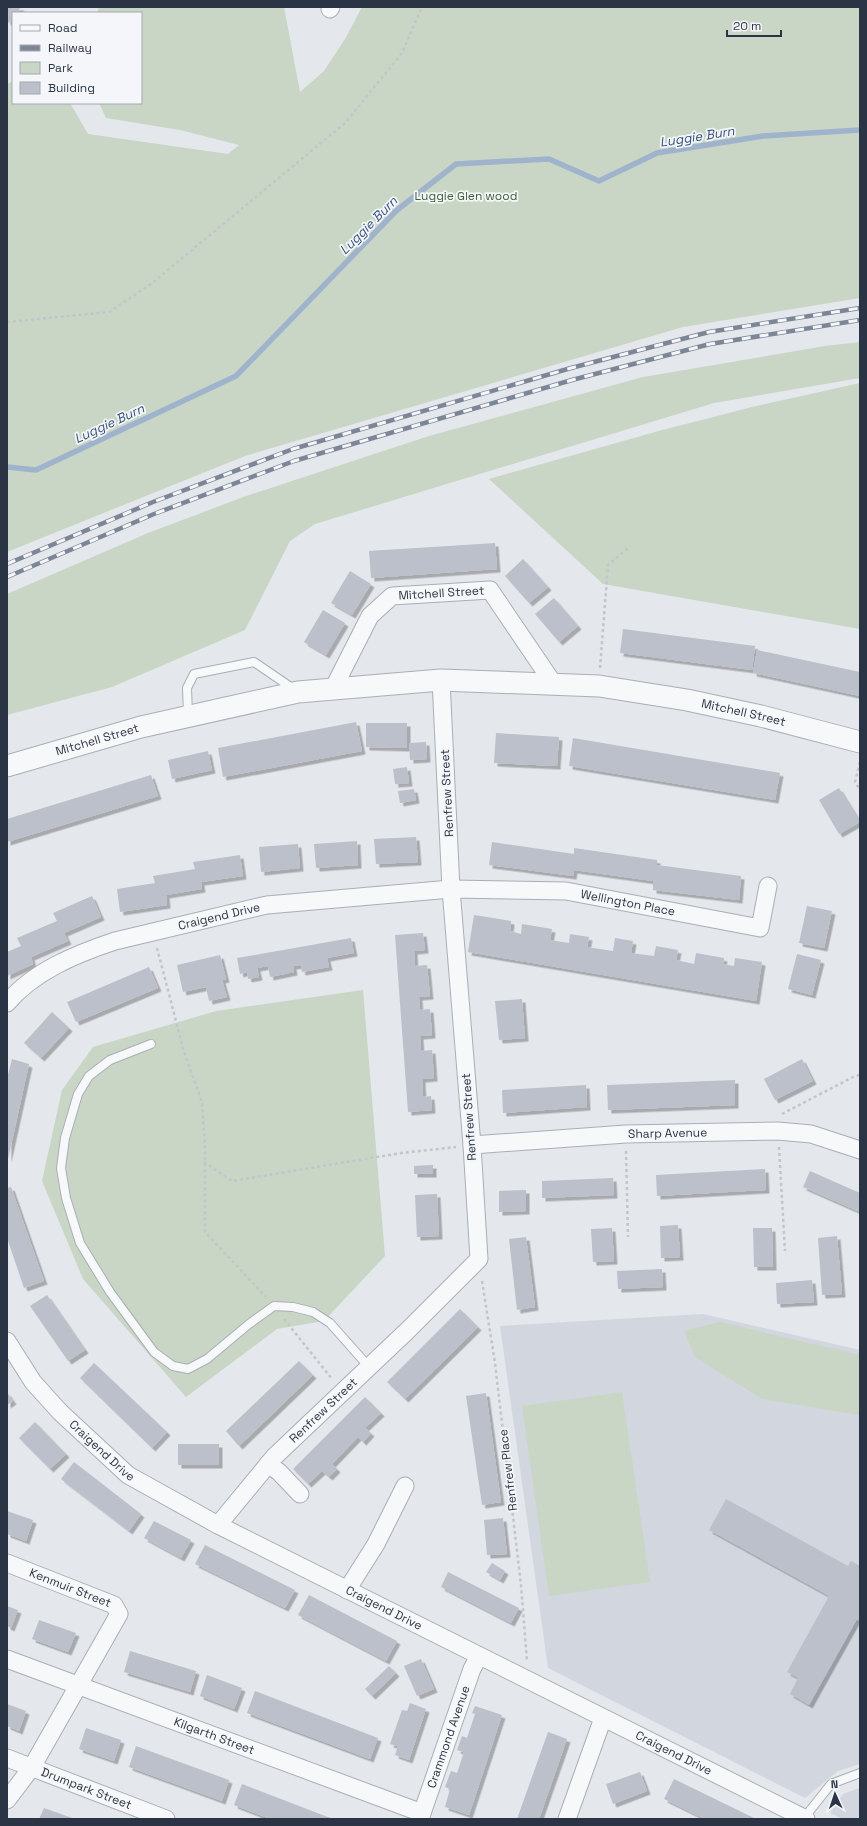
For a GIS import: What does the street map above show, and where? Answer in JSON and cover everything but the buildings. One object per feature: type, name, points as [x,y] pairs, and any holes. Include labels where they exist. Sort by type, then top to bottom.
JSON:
[{"type":"street","name":"Mitchell Street","points":[[333,690],[370,616],[392,596],[490,590],[553,683]]},
{"type":"street","name":"Mitchell Street","points":[[7,766],[188,715],[298,692],[441,680],[553,683],[599,686],[687,700],[761,716],[860,742]]},
{"type":"street","name":"Renfrew Street","points":[[218,1525],[268,1464],[479,1259],[472,1145],[451,889],[441,680]]},
{"type":"street","name":"Wellington Place","points":[[451,889],[566,892],[760,928],[768,886]]},
{"type":"street","name":"Craigend Drive","points":[[7,1003],[18,990],[62,962],[91,949],[153,932],[267,905],[451,889]]},
{"type":"street","name":"Sharp Avenue","points":[[472,1145],[778,1123],[860,1150]]},
{"type":"street","name":"Craigend Drive","points":[[7,1341],[34,1382],[60,1412],[128,1475],[218,1525],[805,1818]]},
{"type":"street","points":[[268,1464],[279,1472],[300,1494]]},
{"type":"street","points":[[347,1590],[376,1544],[405,1486]]},
{"type":"street","name":"Kenmuir Street","points":[[7,1563],[114,1606],[119,1614],[79,1686]]},
{"type":"street","name":"Crammond Avenue","points":[[421,1816],[472,1669],[479,1656]]},
{"type":"street","name":"Kilgarth Street","points":[[7,1659],[421,1816]]},
{"type":"street","points":[[7,1800],[32,1767],[79,1686]]},
{"type":"street","points":[[567,1819],[603,1718]]},
{"type":"street","name":"Drumpark Street","points":[[7,1758],[166,1819]]},
{"type":"lane","points":[[188,715],[187,688],[194,674],[254,662],[298,692]]},
{"type":"lane","points":[[151,1044],[110,1060],[89,1076],[78,1094],[65,1138],[61,1168],[66,1198],[80,1242],[110,1292],[154,1352],[173,1366],[188,1369],[207,1359],[249,1324],[274,1306],[293,1307],[314,1312],[330,1323],[369,1367]]},
{"type":"lane","name":"Craigend Drive","points":[[805,1818],[831,1784],[860,1773]]},
{"type":"path","points":[[7,322],[109,312],[151,284],[345,123],[402,53],[422,7]]},
{"type":"path","points":[[599,686],[608,565],[628,548]]},
{"type":"path","points":[[860,762],[855,782],[860,790]]},
{"type":"path","points":[[153,932],[184,1052],[202,1102],[205,1232],[274,1306],[342,1392]]},
{"type":"path","points":[[785,1251],[778,1123],[860,1075]]},
{"type":"path","points":[[626,1134],[628,1237]]},
{"type":"path","points":[[204,1162],[232,1181],[401,1153],[472,1145]]},
{"type":"path","name":"Renfrew Place","points":[[479,1259],[495,1363],[521,1585],[526,1657],[531,1681]]},
{"type":"shaded area","points":[[703,1314],[860,1350],[860,1764],[838,1771],[805,1798],[548,1668],[500,1326]]},
{"type":"shaded area","points":[[860,1788],[860,1819],[842,1819],[830,1813],[843,1794]]},
{"type":"green space","name":"Luggie Glen wood","points":[[99,7],[284,7],[300,92],[324,71],[345,39],[362,7],[860,7],[860,298],[683,327],[245,456],[7,552],[7,84],[12,82],[12,104],[71,104],[88,134],[228,154],[239,145],[180,130],[106,118],[99,104],[142,104],[142,12],[97,12]]},
{"type":"green space","points":[[860,342],[860,378],[714,403],[315,524],[290,541],[245,630],[112,687],[7,715],[7,594],[148,533],[246,496],[429,436],[643,377],[825,346]]},
{"type":"green space","points":[[860,383],[860,629],[603,584],[489,479],[655,432],[752,407]]},
{"type":"green space","points":[[363,990],[385,1256],[324,1321],[277,1329],[186,1397],[83,1279],[42,1181],[62,1090],[93,1047],[216,1011]]},
{"type":"green space","points":[[720,1322],[860,1355],[860,1415],[762,1399],[695,1357],[684,1331]]},
{"type":"green space","points":[[622,1392],[650,1582],[549,1596],[522,1406]]},
{"type":"waterway","name":"Luggie Burn","points":[[7,467],[36,470],[236,376],[397,210],[456,164],[549,159],[599,181],[657,153],[763,136],[860,130]]},
{"type":"railway","points":[[7,564],[153,502],[293,449],[571,368],[709,332],[860,308]]},
{"type":"railway","points":[[7,577],[154,514],[294,461],[572,380],[710,344],[860,320]]}]
